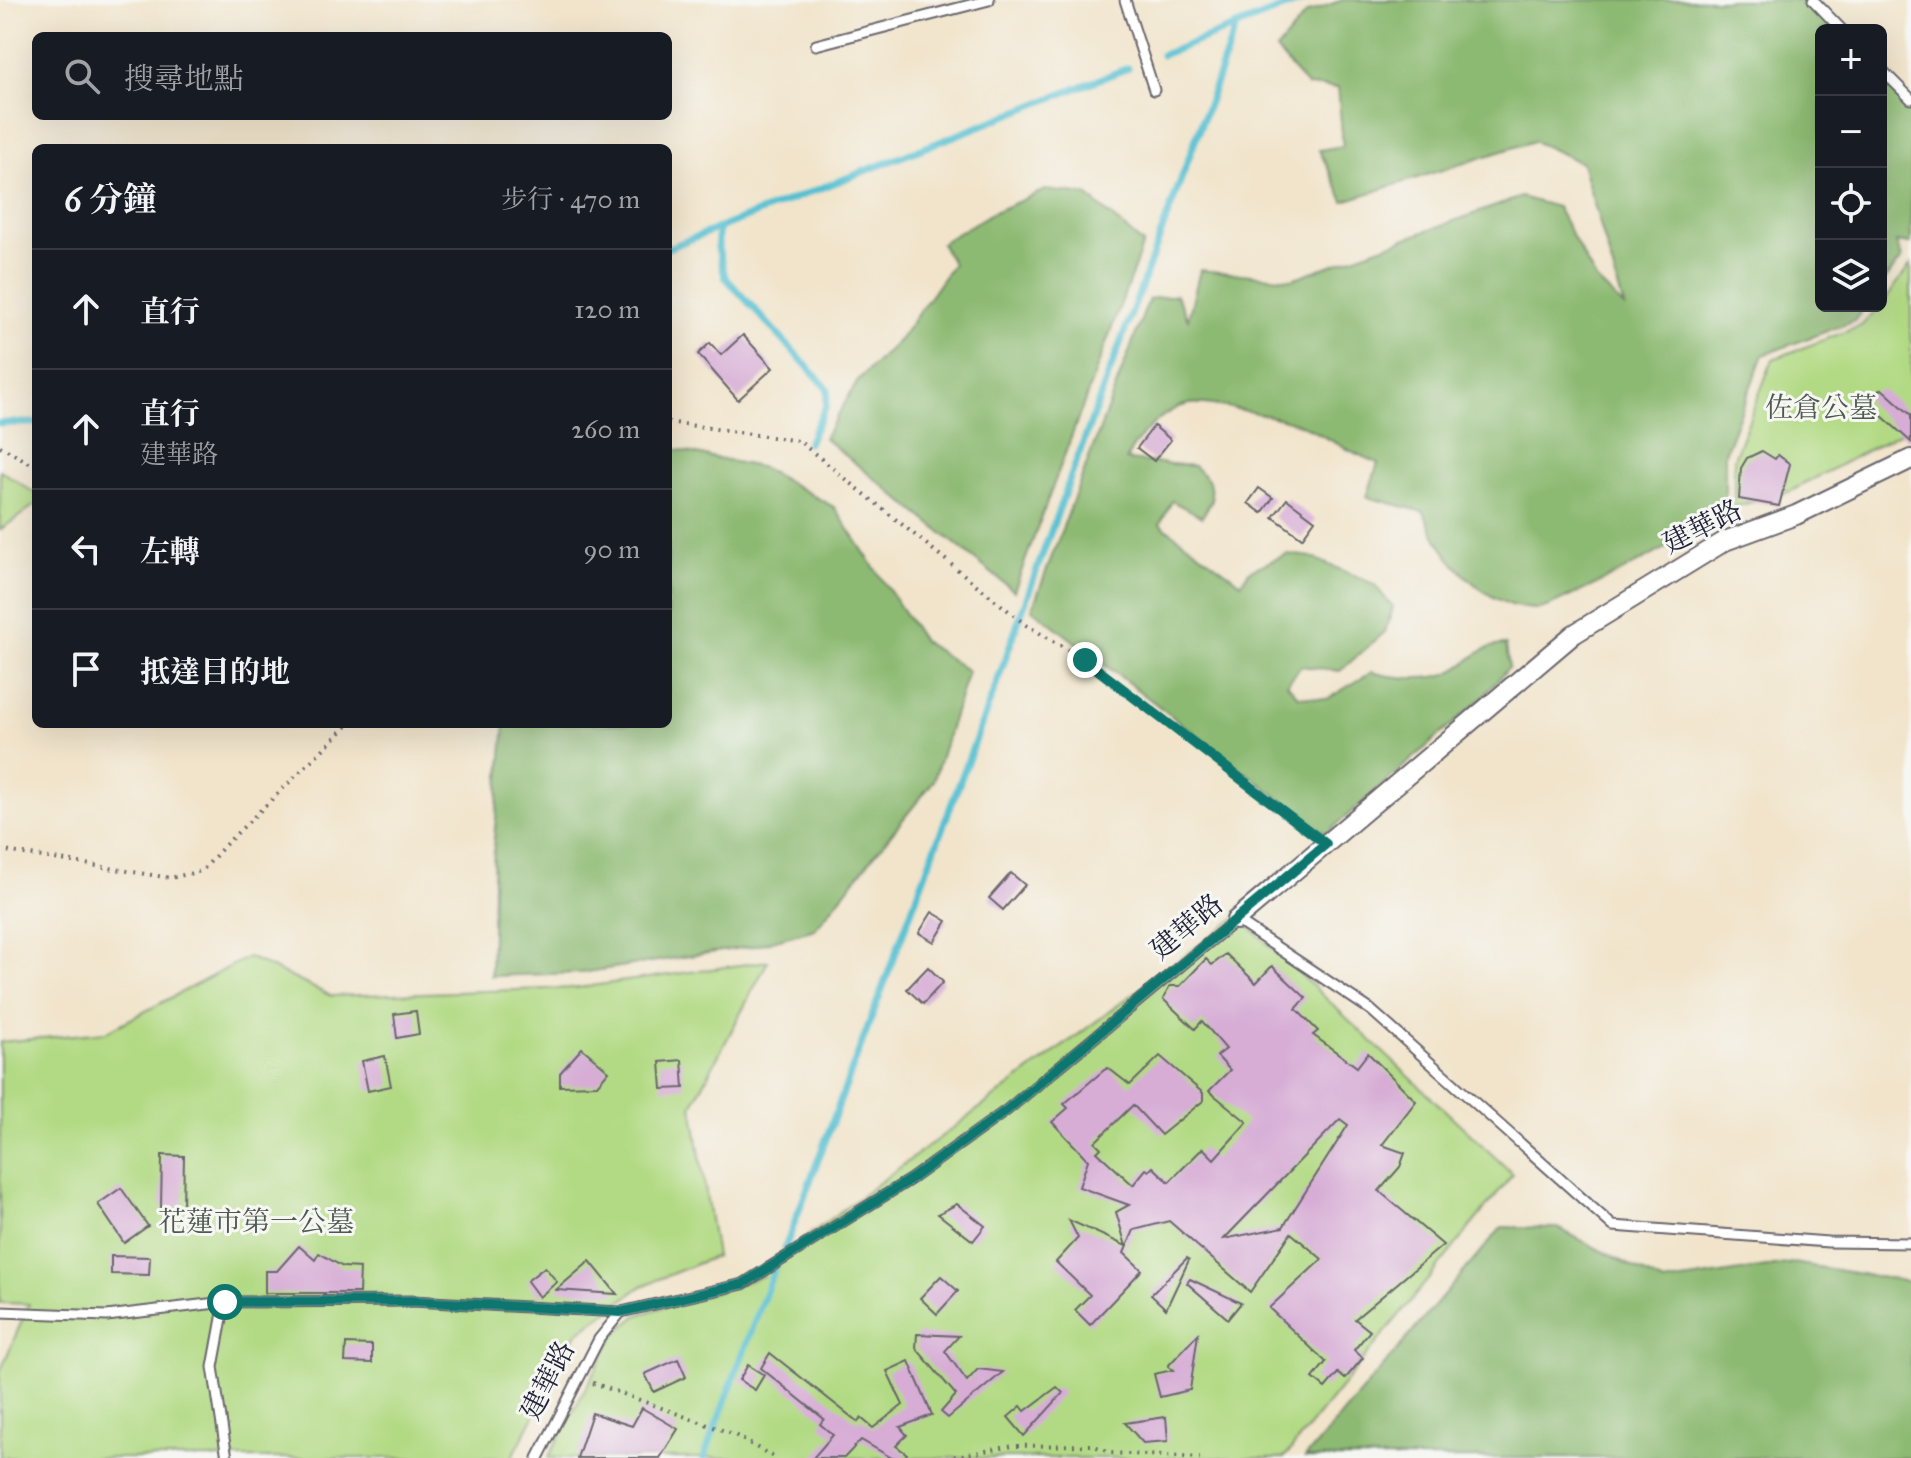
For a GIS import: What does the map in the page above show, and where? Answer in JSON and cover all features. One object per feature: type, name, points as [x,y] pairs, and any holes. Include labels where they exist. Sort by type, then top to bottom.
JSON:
[{"type":"street","name":"建華路","points":[[1236,920],[1574,634],[1608,610],[1725,541],[1796,515],[1911,459]]},
{"type":"lane","points":[[816,45],[989,0]]},
{"type":"lane","points":[[1125,0],[1154,90]]},
{"type":"lane","points":[[1813,0],[1836,24]]},
{"type":"lane","points":[[1887,75],[1911,99]]},
{"type":"lane","points":[[1236,920],[1371,1010],[1613,1226],[1828,1242],[1911,1243]]},
{"type":"lane","name":"建華路","points":[[538,1458],[599,1339],[621,1312],[743,1284],[911,1179],[1007,1110],[1236,920]]},
{"type":"lane","points":[[0,1312],[107,1316],[225,1302],[412,1301],[621,1312]]},
{"type":"lane","points":[[225,1302],[213,1367],[227,1458]]},
{"type":"path","points":[[672,423],[799,441],[1026,625],[1085,660],[1326,844]]},
{"type":"path","points":[[0,446],[32,465]]},
{"type":"path","points":[[0,850],[170,878],[202,871],[345,728]]},
{"type":"path","points":[[579,1378],[725,1431],[775,1458]]},
{"type":"path","points":[[946,1458],[1013,1446],[1092,1445],[1111,1453],[1200,1458]]},
{"type":"green space","points":[[1342,0],[1807,0],[1829,24],[1815,24],[1815,312],[1861,312],[1854,321],[1763,355],[1725,453],[1725,516],[1612,577],[1539,609],[1519,607],[1483,591],[1454,563],[1424,512],[1367,497],[1378,463],[1306,427],[1248,411],[1189,404],[1160,418],[1136,443],[1126,460],[1194,466],[1209,481],[1212,500],[1202,517],[1172,501],[1160,524],[1241,583],[1250,570],[1287,554],[1311,557],[1374,584],[1393,608],[1385,632],[1340,671],[1301,666],[1287,684],[1298,696],[1327,699],[1372,672],[1409,678],[1438,676],[1462,666],[1487,648],[1506,645],[1509,667],[1480,700],[1326,834],[1032,609],[1149,299],[1176,295],[1188,319],[1200,270],[1292,279],[1521,197],[1557,207],[1596,280],[1624,307],[1582,163],[1534,141],[1344,201],[1319,150],[1343,146],[1338,88],[1307,86],[1276,50],[1307,13]]},
{"type":"green space","points":[[1887,84],[1911,110],[1911,244],[1896,242],[1902,258],[1887,277]]},
{"type":"green space","points":[[1045,190],[1087,195],[1143,244],[1014,591],[824,438],[859,379],[900,339],[953,264],[941,243],[992,213]]},
{"type":"green space","name":"佐倉公墓","points":[[1911,264],[1911,427],[1791,491],[1734,507],[1734,458],[1773,359],[1861,326],[1875,312],[1887,312],[1887,298]]},
{"type":"green space","points":[[672,449],[763,468],[834,507],[923,641],[968,671],[933,782],[815,929],[754,946],[581,973],[491,976],[494,839],[505,728],[672,728]]},
{"type":"green space","points":[[0,470],[32,491],[32,507],[0,530]]},
{"type":"green space","points":[[1238,916],[1513,1174],[1284,1458],[548,1458],[615,1334],[638,1315],[763,1276],[759,1272]]},
{"type":"green space","name":"花蓮市第一公墓","points":[[248,957],[331,996],[577,988],[768,961],[692,1106],[716,1256],[642,1286],[577,1333],[512,1458],[0,1458],[0,1372],[29,1304],[0,1303],[0,1042],[106,1032]]},
{"type":"green space","points":[[1502,1227],[1558,1228],[1663,1283],[1793,1263],[1911,1282],[1911,1458],[1305,1458]]},
{"type":"building","points":[[743,335],[773,368],[738,400],[698,354],[710,343],[721,355]]},
{"type":"building","points":[[1882,389],[1911,415],[1911,442],[1871,406],[1866,397]]},
{"type":"building","points":[[1154,426],[1171,440],[1154,461],[1137,448]]},
{"type":"building","points":[[1762,451],[1775,459],[1778,455],[1790,464],[1779,506],[1739,499],[1741,468],[1747,458]]},
{"type":"building","points":[[1259,488],[1273,498],[1262,513],[1248,503]]},
{"type":"building","points":[[1287,499],[1315,520],[1302,538],[1273,517]]},
{"type":"building","points":[[1011,873],[1025,885],[1003,910],[989,898]]},
{"type":"building","points":[[932,912],[947,921],[934,942],[919,933]]},
{"type":"building","points":[[1226,954],[1256,983],[1272,966],[1306,998],[1296,1009],[1318,1031],[1313,1035],[1357,1067],[1368,1053],[1416,1101],[1382,1145],[1405,1153],[1400,1167],[1379,1191],[1443,1245],[1355,1319],[1370,1331],[1354,1350],[1363,1358],[1345,1379],[1338,1373],[1325,1388],[1313,1378],[1326,1362],[1269,1308],[1322,1259],[1291,1233],[1250,1292],[1169,1221],[1134,1230],[1124,1253],[1142,1270],[1090,1325],[1075,1310],[1090,1295],[1056,1262],[1078,1238],[1069,1220],[1126,1246],[1116,1212],[1129,1205],[1079,1187],[1088,1160],[1052,1122],[1068,1108],[1064,1104],[1104,1070],[1108,1068],[1130,1085],[1160,1056],[1203,1093],[1203,1101],[1161,1135],[1133,1105],[1095,1142],[1101,1148],[1097,1152],[1133,1185],[1146,1169],[1149,1171],[1153,1167],[1169,1182],[1203,1148],[1214,1159],[1247,1122],[1209,1091],[1230,1070],[1217,1056],[1226,1049],[1202,1021],[1195,1029],[1163,999],[1170,986],[1180,986],[1206,959],[1212,965]],"holes":[[[1340,1119],[1348,1125],[1283,1227],[1224,1239]]]},
{"type":"building","points":[[928,967],[943,982],[923,1004],[907,989]]},
{"type":"building","points":[[416,1011],[419,1034],[397,1038],[394,1014]]},
{"type":"building","points":[[582,1048],[609,1071],[597,1085],[560,1086],[560,1073]]},
{"type":"building","points":[[385,1056],[391,1086],[368,1091],[362,1061]]},
{"type":"building","points":[[682,1060],[684,1088],[662,1089],[660,1062]]},
{"type":"building","points":[[162,1155],[184,1156],[183,1208],[161,1207]]},
{"type":"building","points":[[121,1188],[148,1226],[124,1243],[98,1204]]},
{"type":"building","points":[[957,1204],[985,1226],[973,1241],[938,1214]]},
{"type":"building","points":[[299,1246],[315,1260],[319,1253],[343,1267],[360,1268],[359,1293],[265,1293],[265,1271],[277,1271]]},
{"type":"building","points":[[111,1256],[150,1257],[149,1275],[111,1274]]},
{"type":"building","points":[[1187,1258],[1189,1260],[1166,1309],[1151,1295]]},
{"type":"building","points":[[590,1261],[617,1294],[556,1290]]},
{"type":"building","points":[[545,1267],[557,1282],[539,1297],[527,1281]]},
{"type":"building","points":[[941,1276],[958,1291],[937,1314],[920,1298]]},
{"type":"building","points":[[1190,1279],[1241,1303],[1228,1319],[1187,1283]]},
{"type":"building","points":[[917,1334],[959,1336],[945,1351],[967,1381],[978,1369],[1003,1372],[948,1418],[941,1412],[956,1395],[916,1348]]},
{"type":"building","points":[[1198,1334],[1190,1390],[1160,1397],[1154,1374],[1173,1370],[1168,1366]]},
{"type":"building","points":[[346,1344],[372,1345],[372,1363],[345,1362]]},
{"type":"building","points":[[770,1353],[858,1422],[861,1418],[873,1428],[903,1405],[887,1371],[909,1361],[932,1415],[900,1427],[907,1435],[896,1446],[907,1454],[904,1458],[892,1458],[861,1440],[844,1458],[813,1458],[833,1435],[820,1424],[824,1419],[761,1368]]},
{"type":"building","points":[[678,1359],[686,1377],[654,1392],[645,1374]]},
{"type":"building","points":[[748,1365],[764,1375],[755,1390],[739,1380]]},
{"type":"building","points":[[1057,1387],[1063,1393],[1024,1436],[1008,1417],[1021,1406],[1025,1411]]},
{"type":"building","points":[[642,1408],[678,1429],[660,1458],[577,1458],[592,1413],[632,1426]]},
{"type":"building","points":[[1166,1417],[1168,1441],[1143,1443],[1125,1423]]},
{"type":"waterway","points":[[1162,55],[1304,0]]},
{"type":"waterway","points":[[785,1248],[998,680],[1236,26]]},
{"type":"waterway","points":[[672,246],[1128,68]]},
{"type":"waterway","points":[[718,228],[718,248],[725,277],[828,389],[826,406],[808,443]]},
{"type":"waterway","points":[[0,423],[32,423]]},
{"type":"waterway","points":[[704,1458],[774,1270]]},
{"type":"route","points":[[225,1302],[412,1301],[621,1312],[743,1284],[911,1179],[1007,1110],[1326,844],[1085,660]]}]
